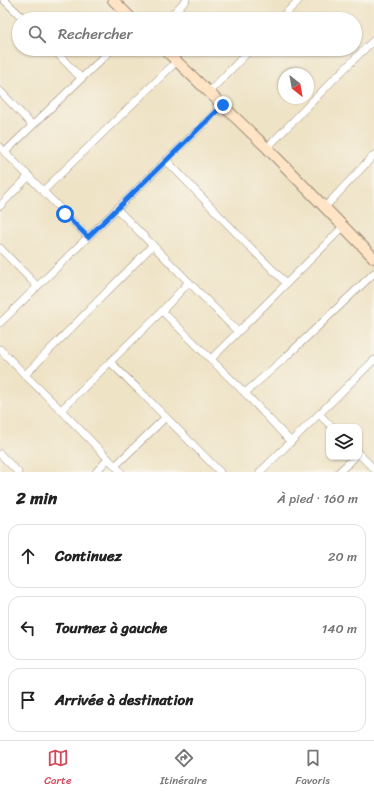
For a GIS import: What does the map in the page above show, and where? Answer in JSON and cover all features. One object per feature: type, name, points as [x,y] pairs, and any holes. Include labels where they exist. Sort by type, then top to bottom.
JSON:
[{"type":"street","points":[[4,0],[17,12]]},
{"type":"street","points":[[113,0],[125,12]]},
{"type":"street","points":[[175,12],[186,0]]},
{"type":"street","points":[[287,12],[299,0]]},
{"type":"street","points":[[362,51],[374,40]]},
{"type":"street","points":[[60,56],[81,78]]},
{"type":"street","points":[[88,237],[3,149],[32,125],[105,56]]},
{"type":"street","points":[[170,56],[267,148],[374,258]]},
{"type":"street","points":[[209,92],[244,56]]},
{"type":"street","points":[[267,148],[357,56]]},
{"type":"street","points":[[43,191],[176,62]]},
{"type":"street","points":[[0,91],[32,125]]},
{"type":"street","points":[[0,322],[223,105]]},
{"type":"street","points":[[325,206],[374,155]]},
{"type":"street","points":[[166,160],[286,283]]},
{"type":"street","points":[[0,206],[29,176]]},
{"type":"street","points":[[117,209],[237,331]]},
{"type":"street","points":[[211,359],[237,331],[344,226]]},
{"type":"street","points":[[25,375],[153,245]]},
{"type":"street","points":[[0,248],[37,286]]},
{"type":"street","points":[[245,393],[287,356],[374,273]]},
{"type":"street","points":[[61,410],[162,311],[189,282]]},
{"type":"street","points":[[162,311],[245,393],[291,442]]},
{"type":"street","points":[[0,349],[121,472]]},
{"type":"street","points":[[110,362],[220,472]]},
{"type":"street","points":[[260,472],[372,365]]},
{"type":"street","points":[[319,414],[329,424]]},
{"type":"street","points":[[115,466],[166,417]]},
{"type":"street","points":[[0,454],[18,472]]},
{"type":"street","points":[[362,457],[374,469]]},
{"type":"street","points":[[96,472],[108,459]]},
{"type":"street","points":[[339,472],[352,460]]},
{"type":"route","points":[[65,214],[88,237],[223,105]]}]
